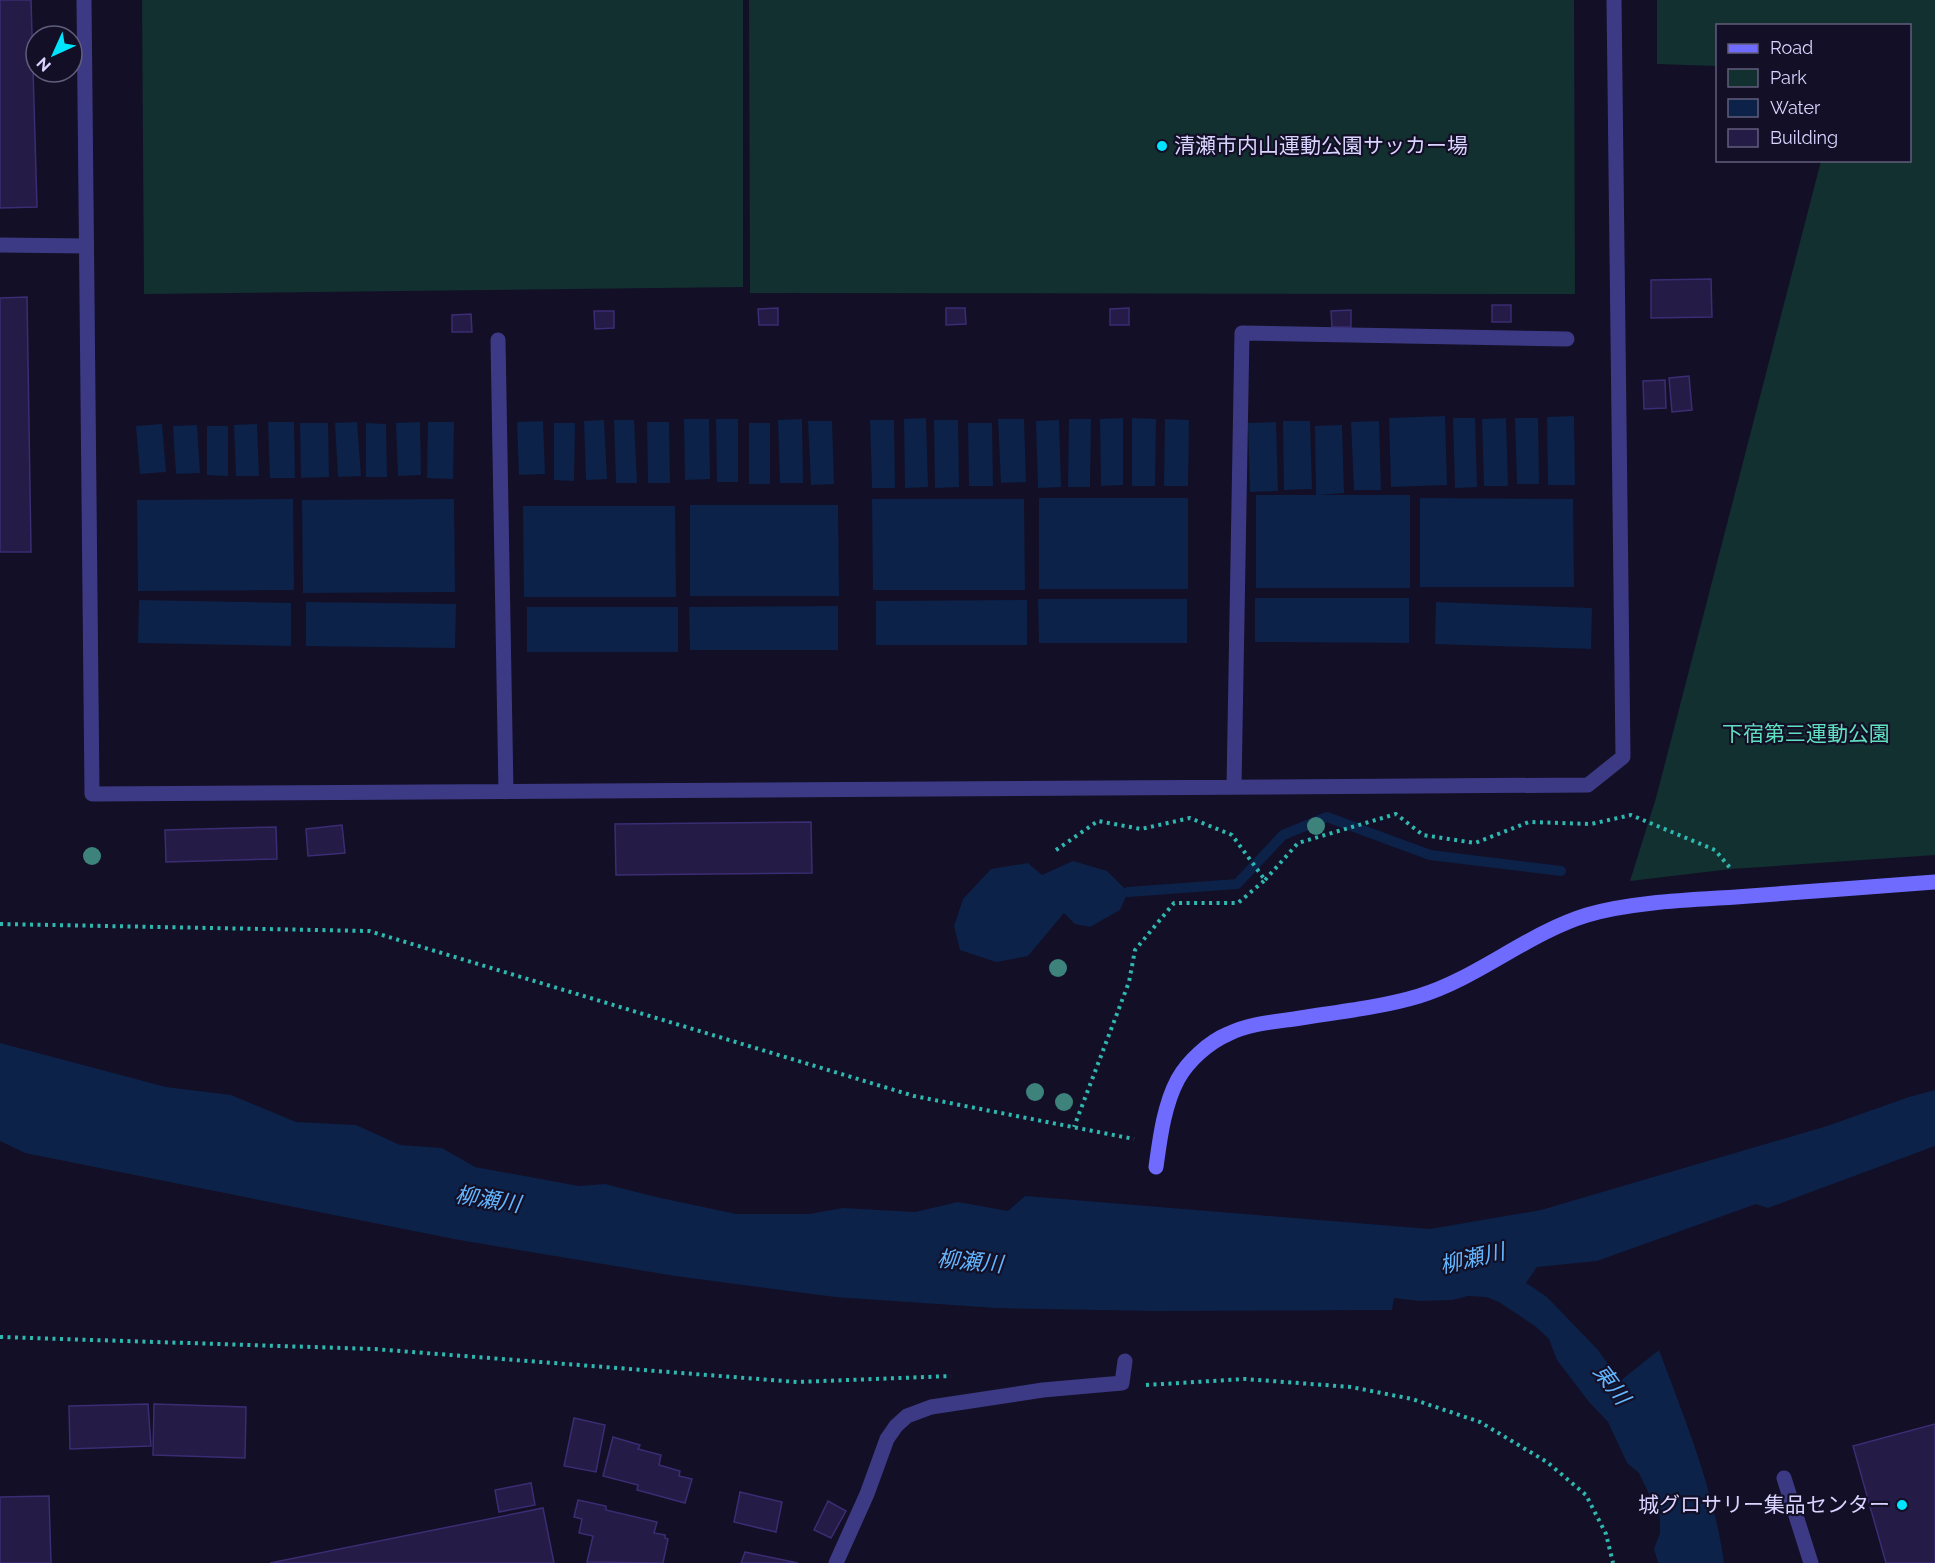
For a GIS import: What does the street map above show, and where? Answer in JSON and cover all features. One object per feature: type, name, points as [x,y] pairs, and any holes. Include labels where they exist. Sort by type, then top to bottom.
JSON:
[{"type":"street","points":[[84,0],[92,794],[1588,785],[1623,757],[1614,0]]},
{"type":"street","points":[[0,245],[86,246]]},
{"type":"street","points":[[1234,788],[1242,333],[1568,339]]},
{"type":"street","points":[[498,340],[506,792]]},
{"type":"street","points":[[1156,1167],[1159,1143],[1172,1092],[1178,1078],[1203,1051],[1228,1034],[1255,1025],[1395,1003],[1422,995],[1569,922],[1603,911],[1702,899],[1935,882]]},
{"type":"street","points":[[836,1563],[867,1494],[887,1439],[907,1416],[931,1407],[1043,1390],[1122,1383],[1125,1361]]},
{"type":"street","points":[[1784,1478],[1811,1563]]},
{"type":"path","points":[[1074,1128],[1129,982],[1135,950],[1174,903],[1238,903],[1298,843],[1396,814],[1423,835],[1475,843],[1529,822],[1591,824],[1631,815],[1715,850],[1731,869]]},
{"type":"path","points":[[1056,850],[1098,821],[1141,828],[1190,818],[1232,835],[1264,879]]},
{"type":"path","points":[[0,924],[369,931],[914,1096],[1159,1143]]},
{"type":"path","points":[[0,1337],[374,1349],[797,1382],[962,1376]]},
{"type":"path","points":[[1122,1383],[1155,1385],[1245,1379],[1351,1387],[1412,1399],[1480,1422],[1547,1462],[1586,1495],[1606,1534],[1613,1563]]},
{"type":"green space","points":[[142,0],[743,0],[743,287],[144,294]]},
{"type":"green space","name":"清瀬市内山運動公園サッカー場","points":[[749,0],[1574,0],[1575,294],[750,293]]},
{"type":"green space","name":"下宿第三運動公園","points":[[1657,0],[1935,0],[1935,855],[1731,869],[1630,881],[1656,798],[1821,162],[1911,162],[1911,24],[1716,24],[1716,66],[1657,64]]},
{"type":"water","points":[[1445,416],[1447,485],[1391,487],[1389,418]]},
{"type":"water","points":[[1574,416],[1575,485],[1548,485],[1547,417]]},
{"type":"water","points":[[926,418],[928,487],[905,488],[904,419]]},
{"type":"water","points":[[1123,418],[1123,485],[1101,486],[1100,419]]},
{"type":"water","points":[[1132,418],[1156,419],[1155,486],[1132,486]]},
{"type":"water","points":[[1453,418],[1475,418],[1477,487],[1455,488]]},
{"type":"water","points":[[1506,418],[1508,486],[1484,486],[1482,419]]},
{"type":"water","points":[[1515,418],[1538,418],[1539,484],[1517,484]]},
{"type":"water","points":[[684,419],[709,419],[710,479],[685,480]]},
{"type":"water","points":[[716,419],[738,419],[738,482],[717,482]]},
{"type":"water","points":[[802,419],[803,483],[780,483],[778,420]]},
{"type":"water","points":[[998,419],[1024,419],[1026,482],[1001,483]]},
{"type":"water","points":[[1069,419],[1091,419],[1090,487],[1068,487]]},
{"type":"water","points":[[1165,419],[1189,420],[1188,486],[1164,486]]},
{"type":"water","points":[[604,420],[607,479],[586,480],[584,421]]},
{"type":"water","points":[[614,420],[634,420],[637,483],[616,483]]},
{"type":"water","points":[[870,420],[894,420],[895,488],[872,488]]},
{"type":"water","points":[[934,420],[958,420],[959,487],[935,488]]},
{"type":"water","points":[[1059,420],[1061,487],[1038,488],[1036,421]]},
{"type":"water","points":[[543,421],[545,474],[519,475],[517,422]]},
{"type":"water","points":[[808,421],[832,421],[834,484],[811,485]]},
{"type":"water","points":[[1283,421],[1310,421],[1312,489],[1284,490]]},
{"type":"water","points":[[1379,421],[1381,490],[1354,490],[1351,422]]},
{"type":"water","points":[[268,422],[294,422],[295,478],[270,478]]},
{"type":"water","points":[[357,422],[361,476],[338,477],[335,423]]},
{"type":"water","points":[[420,422],[421,475],[398,476],[396,423]]},
{"type":"water","points":[[428,422],[454,422],[453,479],[427,478]]},
{"type":"water","points":[[647,422],[669,422],[670,483],[648,483]]},
{"type":"water","points":[[1276,422],[1278,491],[1250,492],[1248,423]]},
{"type":"water","points":[[300,423],[328,423],[329,477],[301,478]]},
{"type":"water","points":[[366,423],[386,424],[387,477],[366,477]]},
{"type":"water","points":[[554,423],[575,423],[574,481],[554,480]]},
{"type":"water","points":[[749,423],[770,423],[770,484],[749,484]]},
{"type":"water","points":[[968,423],[992,423],[993,486],[969,486]]},
{"type":"water","points":[[162,424],[166,472],[140,474],[136,426]]},
{"type":"water","points":[[257,424],[259,476],[236,476],[234,425]]},
{"type":"water","points":[[197,425],[200,473],[176,474],[173,426]]},
{"type":"water","points":[[1342,425],[1344,493],[1319,495],[1410,495],[1410,588],[1256,588],[1256,495],[1316,495],[1315,426]]},
{"type":"water","points":[[207,426],[228,426],[228,476],[207,475]]},
{"type":"water","points":[[1039,498],[1188,498],[1188,589],[1039,589]]},
{"type":"water","points":[[1420,498],[1573,499],[1574,587],[1420,587]]},
{"type":"water","points":[[293,499],[294,590],[138,591],[137,500]]},
{"type":"water","points":[[454,499],[455,592],[303,593],[302,500]]},
{"type":"water","points":[[872,499],[1024,499],[1025,590],[873,590]]},
{"type":"water","points":[[690,505],[838,505],[839,596],[690,596]]},
{"type":"water","points":[[523,506],[675,506],[676,597],[524,597]]},
{"type":"water","points":[[1255,598],[1409,598],[1409,643],[1255,642]]},
{"type":"water","points":[[1038,599],[1187,599],[1187,643],[1039,643]]},
{"type":"water","points":[[139,600],[291,603],[291,646],[138,643]]},
{"type":"water","points":[[1027,600],[1027,645],[876,645],[876,601]]},
{"type":"water","points":[[306,602],[456,604],[455,648],[306,646]]},
{"type":"water","points":[[1436,602],[1592,608],[1591,649],[1435,644]]},
{"type":"water","points":[[838,606],[838,650],[690,650],[689,607]]},
{"type":"water","points":[[527,607],[678,607],[678,652],[527,652]]},
{"type":"water","points":[[1073,861],[1107,871],[1128,892],[1120,910],[1090,927],[1075,924],[1064,913],[1028,956],[996,962],[960,950],[954,926],[963,899],[991,869],[1028,863],[1042,875]]},
{"type":"water","points":[[0,1043],[166,1087],[231,1095],[296,1122],[356,1125],[400,1145],[442,1148],[475,1167],[579,1186],[605,1184],[736,1214],[809,1214],[843,1208],[915,1212],[958,1202],[1008,1211],[1025,1196],[1430,1229],[1541,1210],[1827,1126],[1935,1090],[1935,1146],[1768,1208],[1756,1204],[1597,1261],[1537,1267],[1526,1283],[1547,1297],[1598,1350],[1620,1381],[1659,1350],[1706,1482],[1724,1563],[1658,1563],[1654,1549],[1660,1533],[1660,1517],[1639,1473],[1627,1463],[1608,1422],[1589,1402],[1557,1360],[1549,1339],[1535,1326],[1499,1302],[1486,1297],[1468,1296],[1452,1300],[1420,1301],[1394,1298],[1392,1310],[1156,1311],[996,1308],[835,1297],[675,1276],[459,1240],[25,1153],[0,1141]]},
{"type":"building","points":[[0,0],[31,0],[32,24],[24,24],[24,84],[33,84],[37,207],[0,208]]},
{"type":"building","points":[[1711,279],[1712,317],[1651,318],[1651,280]]},
{"type":"building","points":[[27,297],[31,552],[0,552],[0,298]]},
{"type":"building","points":[[1492,305],[1511,305],[1511,322],[1492,322]]},
{"type":"building","points":[[778,308],[778,325],[759,325],[758,309]]},
{"type":"building","points":[[946,308],[965,308],[966,324],[946,325]]},
{"type":"building","points":[[1129,308],[1129,325],[1110,325],[1110,309]]},
{"type":"building","points":[[1351,310],[1351,327],[1332,327],[1331,311]]},
{"type":"building","points":[[594,311],[614,311],[614,328],[595,329]]},
{"type":"building","points":[[471,314],[472,332],[452,332],[452,315]]},
{"type":"building","points":[[1689,376],[1692,410],[1672,412],[1669,378]]},
{"type":"building","points":[[1665,380],[1666,408],[1644,409],[1643,381]]},
{"type":"building","points":[[811,822],[812,873],[616,875],[615,824]]},
{"type":"building","points":[[342,825],[345,853],[308,856],[306,829]]},
{"type":"building","points":[[276,827],[277,859],[166,862],[165,830]]},
{"type":"building","points":[[148,1404],[151,1446],[70,1449],[69,1406]]},
{"type":"building","points":[[154,1404],[246,1407],[245,1458],[153,1455]]},
{"type":"building","points":[[574,1418],[605,1425],[596,1472],[564,1466]]},
{"type":"building","name":"城グロサリー集品センター","points":[[1935,1424],[1935,1563],[1886,1563],[1853,1446]]},
{"type":"building","points":[[613,1437],[640,1445],[638,1449],[661,1455],[659,1465],[680,1471],[679,1476],[692,1479],[685,1503],[637,1490],[638,1485],[603,1476]]},
{"type":"building","points":[[531,1483],[535,1505],[499,1512],[495,1490]]},
{"type":"building","points":[[740,1492],[782,1502],[776,1532],[734,1522]]},
{"type":"building","points":[[49,1496],[51,1563],[0,1563],[0,1497]]},
{"type":"building","points":[[578,1500],[606,1506],[606,1510],[657,1522],[654,1533],[665,1535],[668,1539],[663,1563],[587,1562],[593,1536],[579,1533],[582,1519],[574,1517]]},
{"type":"building","points":[[828,1501],[846,1511],[831,1538],[814,1530]]},
{"type":"building","points":[[543,1508],[554,1563],[270,1563]]},
{"type":"building","points":[[745,1552],[798,1563],[741,1563]]},
{"type":"waterway","points":[[1128,892],[1237,884],[1283,835],[1327,817],[1430,855],[1561,871]]},
{"type":"place","name":"清瀬市内山運動公園サッカー場","points":[[1162,146]]},
{"type":"place","name":"城グロサリー集品センター","points":[[1902,1505]]},
{"type":"water label","name":"柳瀬川","points":[[488,1199]]},
{"type":"water label","name":"柳瀬川","points":[[1472,1258]]},
{"type":"water label","name":"柳瀬川","points":[[970,1261]]},
{"type":"water label","name":"東川","points":[[1612,1384]]}]
